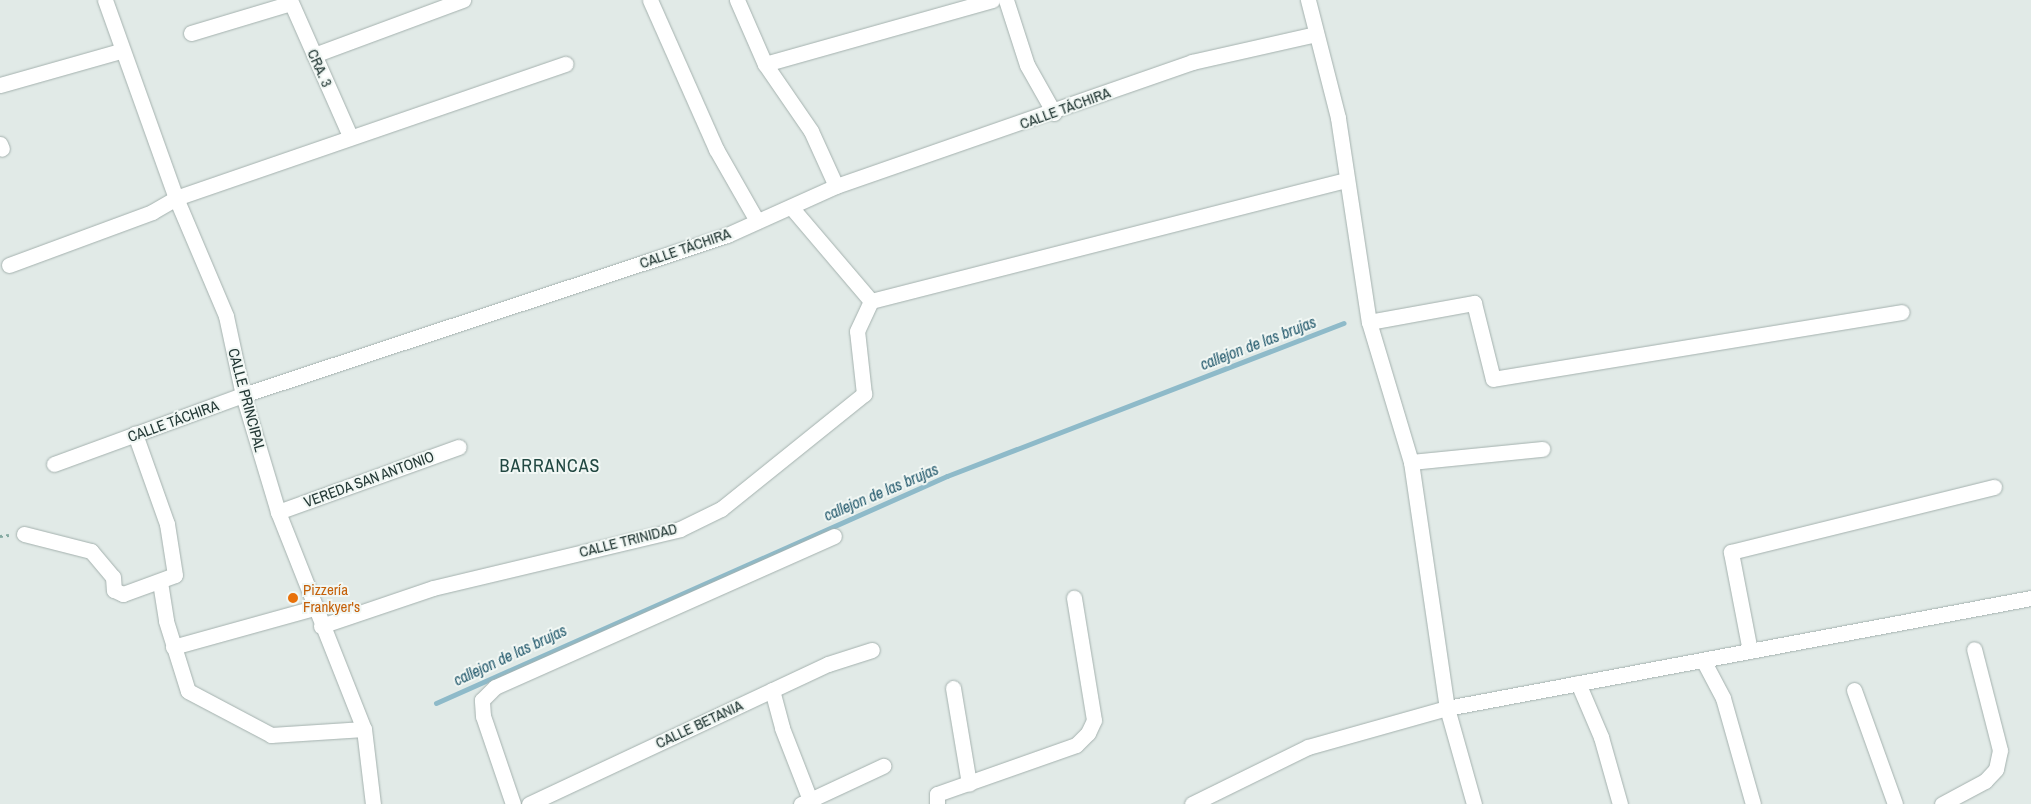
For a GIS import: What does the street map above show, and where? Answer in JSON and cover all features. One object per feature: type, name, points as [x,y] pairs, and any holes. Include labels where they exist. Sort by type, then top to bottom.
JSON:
[{"type":"street","name":"CALLE PRINCIPAL","points":[[105,0],[120,51],[176,198],[226,316],[243,395],[278,512],[321,626],[364,728],[373,804]]},
{"type":"street","points":[[314,55],[427,6],[463,0]]},
{"type":"street","points":[[650,0],[716,149],[757,221]]},
{"type":"street","points":[[737,0],[765,64],[811,131],[836,186]]},
{"type":"street","points":[[765,64],[992,0]]},
{"type":"street","points":[[1006,0],[1026,65],[1054,113]]},
{"type":"street","points":[[1312,1],[1316,34],[1338,118],[1369,322],[1411,462],[1446,708],[1474,804]]},
{"type":"street","points":[[190,33],[290,2]]},
{"type":"street","name":"CRA. 3","points":[[290,2],[350,136]]},
{"type":"street","name":"CALLE TÁCHIRA","points":[[54,464],[243,395],[727,235],[836,186],[1054,113],[1192,62],[1316,34]]},
{"type":"street","points":[[0,86],[120,51]]},
{"type":"street","points":[[8,265],[152,212],[176,198],[350,136],[566,64]]},
{"type":"street","points":[[791,207],[871,301],[1346,180]]},
{"type":"street","name":"CALLE TRINIDAD","points":[[321,626],[433,588],[680,529],[720,509],[864,394],[857,331],[871,301]]},
{"type":"street","points":[[1369,322],[1474,303],[1493,379],[1902,312]]},
{"type":"street","points":[[24,534],[91,551],[112,577],[114,590],[123,594],[175,575],[167,524],[135,434]]},
{"type":"street","name":"VEREDA SAN ANTONIO","points":[[278,512],[459,447]]},
{"type":"street","points":[[1411,462],[1542,449]]},
{"type":"street","points":[[1750,651],[1731,552],[1994,487]]},
{"type":"street","points":[[513,804],[483,716],[482,700],[495,688],[834,536]]},
{"type":"street","points":[[160,582],[174,647],[188,691],[271,735],[364,728]]},
{"type":"street","points":[[937,804],[937,794],[1076,745],[1088,733],[1094,720],[1074,598]]},
{"type":"street","points":[[1192,804],[1308,747],[1446,708],[2031,598]]},
{"type":"street","points":[[174,647],[314,608]]},
{"type":"street","points":[[1942,804],[1985,781],[1996,769],[2000,750],[1974,649]]},
{"type":"street","name":"CALLE BETANIA","points":[[529,804],[828,664],[872,650]]},
{"type":"street","points":[[1702,660],[1723,698],[1753,804]]},
{"type":"street","points":[[1578,683],[1601,737],[1620,804]]},
{"type":"street","points":[[953,688],[969,784]]},
{"type":"street","points":[[772,690],[806,802],[883,766]]},
{"type":"street","points":[[1854,690],[1895,804]]},
{"type":"waterway","name":"callejon de las brujas","points":[[436,703],[947,476],[1344,323]]},
{"type":"place","name":"Pizzería Frankyer's","points":[[293,598]]},
{"type":"district","name":"BARRANCAS","points":[[550,466]]}]
